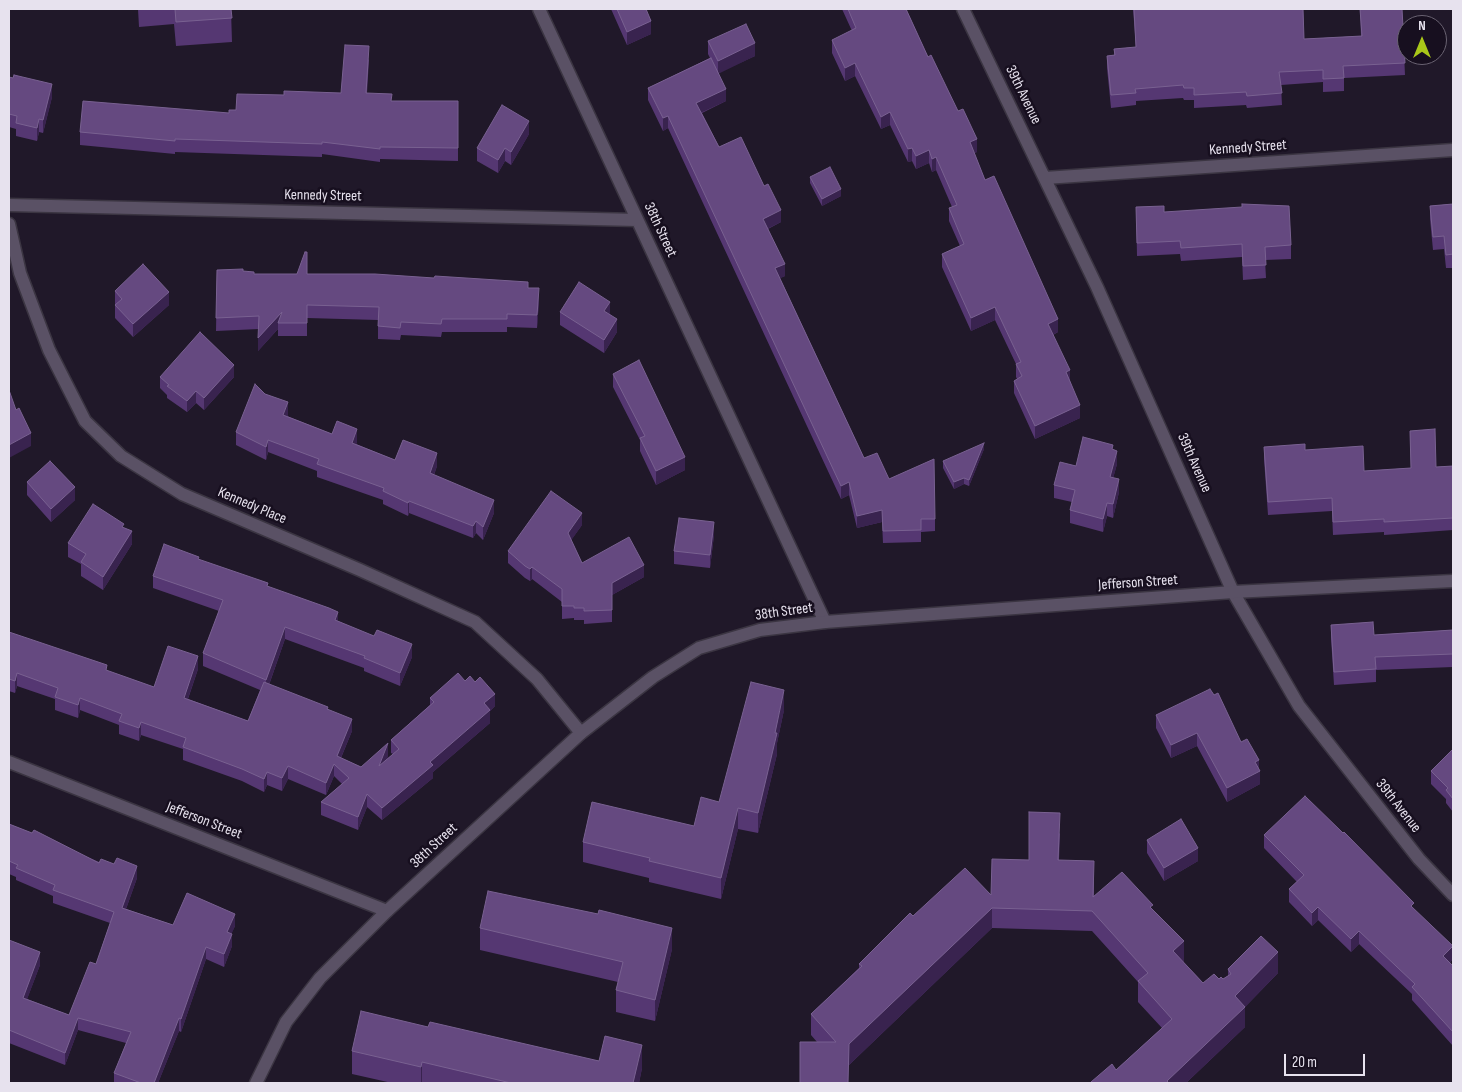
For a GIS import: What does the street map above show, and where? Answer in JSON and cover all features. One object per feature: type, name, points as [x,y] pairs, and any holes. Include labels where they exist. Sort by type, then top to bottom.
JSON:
[{"type":"street","name":"38th Street","points":[[256,1083],[286,1022],[320,978],[387,911],[581,733],[653,677],[699,648],[760,630],[825,622],[539,9]]},
{"type":"street","name":"39th Avenue","points":[[963,9],[1097,287],[1234,592],[1299,706],[1420,859],[1453,895]]},
{"type":"street","name":"Kennedy Street","points":[[1045,178],[1453,150]]},
{"type":"street","name":"Kennedy Street","points":[[9,205],[637,220]]},
{"type":"street","name":"Kennedy Place","points":[[9,224],[20,274],[49,350],[85,421],[121,456],[182,494],[360,570],[475,622],[537,679],[581,733]]},
{"type":"street","name":"Jefferson Street","points":[[825,622],[1234,592],[1453,582]]},
{"type":"street","name":"Jefferson Street","points":[[9,762],[387,911]]},
{"type":"building","points":[[175,9],[231,9],[232,18],[176,22]]},
{"type":"building","points":[[617,9],[646,9],[651,21],[627,32]]},
{"type":"building","points":[[848,9],[906,9],[928,57],[931,55],[958,111],[963,109],[977,139],[970,142],[985,180],[994,176],[1058,319],[1048,324],[1070,370],[1066,372],[1080,405],[1035,426],[1014,381],[1022,376],[1016,364],[1021,362],[995,307],[971,318],[942,254],[964,244],[949,208],[957,205],[936,157],[932,159],[929,150],[916,156],[912,148],[908,149],[890,112],[881,117],[855,63],[845,68],[832,40],[856,28]]},
{"type":"building","points":[[1134,9],[1303,9],[1304,39],[1362,36],[1360,9],[1402,9],[1402,15],[1397,15],[1397,63],[1343,66],[1344,78],[1323,79],[1323,70],[1279,72],[1282,93],[1247,96],[1246,92],[1194,95],[1194,88],[1184,88],[1183,85],[1135,89],[1136,93],[1111,95],[1107,56],[1115,55],[1114,49],[1136,47]]},
{"type":"building","points":[[746,24],[755,43],[718,61],[708,41]]},
{"type":"building","points":[[345,45],[369,46],[366,93],[392,94],[391,101],[458,101],[458,148],[380,147],[380,149],[322,142],[322,144],[175,139],[175,141],[80,132],[83,101],[229,113],[229,110],[236,110],[237,94],[284,95],[284,91],[341,93]]},
{"type":"building","points":[[711,58],[726,89],[696,103],[719,147],[741,137],[764,186],[768,184],[781,210],[763,219],[785,264],[775,268],[864,458],[877,453],[889,479],[934,459],[935,519],[921,519],[921,530],[883,531],[882,510],[857,516],[849,482],[841,486],[668,116],[663,118],[648,88]]},
{"type":"building","points":[[14,75],[52,84],[43,120],[39,119],[37,128],[16,123],[17,116],[9,114],[9,77],[13,78]]},
{"type":"building","points":[[502,105],[529,121],[511,152],[505,148],[498,160],[477,148]]},
{"type":"building","points":[[830,167],[841,189],[822,199],[810,177]]},
{"type":"building","points":[[1242,204],[1289,206],[1291,245],[1265,247],[1266,265],[1243,266],[1242,244],[1181,248],[1180,241],[1137,243],[1136,207],[1164,206],[1164,212],[1242,207]]},
{"type":"building","points":[[1453,204],[1453,254],[1446,255],[1444,236],[1433,237],[1430,206]]},
{"type":"building","points":[[305,252],[307,252],[307,274],[375,274],[434,278],[435,276],[528,282],[528,288],[539,288],[537,315],[507,314],[507,319],[442,319],[441,324],[401,322],[400,328],[378,326],[379,307],[307,305],[307,323],[278,323],[282,312],[258,338],[259,316],[216,318],[217,270],[243,269],[243,271],[254,272],[254,274],[297,274]]},
{"type":"building","points":[[143,264],[169,292],[133,324],[115,305],[122,299],[115,291]]},
{"type":"building","points":[[579,282],[610,302],[604,311],[617,319],[604,340],[560,312]]},
{"type":"building","points":[[200,332],[234,365],[204,398],[196,391],[187,401],[167,386],[169,385],[160,377]]},
{"type":"building","points":[[639,360],[685,457],[656,471],[640,438],[645,436],[613,374]]},
{"type":"building","points":[[255,384],[265,394],[288,402],[283,415],[332,434],[337,421],[357,429],[352,443],[395,460],[403,440],[437,453],[430,473],[494,500],[483,527],[476,521],[473,526],[409,501],[408,503],[383,491],[384,488],[317,464],[319,459],[268,440],[266,447],[236,432]]},
{"type":"building","points":[[9,390],[16,410],[19,408],[31,433],[9,445]]},
{"type":"building","points":[[1435,429],[1436,467],[1453,466],[1453,518],[1384,522],[1384,519],[1333,522],[1332,498],[1268,502],[1264,447],[1305,444],[1305,450],[1363,446],[1364,471],[1411,468],[1410,431]]},
{"type":"building","points":[[1083,437],[1113,445],[1112,449],[1117,451],[1110,477],[1119,479],[1113,504],[1107,503],[1103,519],[1070,510],[1075,490],[1054,485],[1060,462],[1076,466]]},
{"type":"building","points":[[984,443],[969,480],[964,478],[954,482],[943,461]]},
{"type":"building","points":[[50,461],[75,487],[51,509],[27,482]]},
{"type":"building","points":[[551,491],[582,513],[568,533],[582,563],[629,537],[644,565],[612,583],[612,610],[584,611],[584,608],[562,606],[562,589],[532,567],[530,569],[525,566],[508,551]]},
{"type":"building","points":[[93,504],[124,524],[122,527],[132,531],[103,577],[81,562],[86,554],[68,543]]},
{"type":"building","points":[[679,518],[714,522],[710,555],[674,551]]},
{"type":"building","points":[[164,544],[199,557],[198,559],[268,583],[267,586],[329,608],[338,612],[335,620],[374,636],[377,630],[412,644],[400,673],[364,658],[365,656],[285,627],[266,680],[203,653],[223,600],[153,576]]},
{"type":"building","points":[[1373,622],[1374,635],[1453,630],[1453,654],[1375,657],[1376,669],[1334,672],[1331,625]]},
{"type":"building","points":[[9,632],[107,665],[106,670],[154,687],[168,646],[198,656],[184,698],[248,721],[264,682],[328,707],[327,709],[352,719],[337,756],[361,767],[388,743],[379,766],[399,749],[391,740],[434,702],[430,698],[458,673],[465,681],[470,676],[475,682],[480,677],[495,694],[484,703],[490,710],[430,762],[433,765],[382,808],[367,794],[358,817],[321,802],[349,778],[334,764],[326,783],[288,766],[282,778],[267,772],[264,779],[183,747],[186,738],[141,722],[139,728],[119,721],[122,714],[80,698],[78,705],[55,697],[58,688],[17,673],[15,681],[9,679]]},
{"type":"building","points":[[751,682],[784,690],[775,733],[777,733],[758,813],[738,808],[721,878],[649,861],[650,858],[583,842],[592,802],[694,826],[701,797],[719,802]]},
{"type":"building","points":[[1210,689],[1214,695],[1218,693],[1241,742],[1247,739],[1259,760],[1255,762],[1260,771],[1227,788],[1197,733],[1171,745],[1156,715]]},
{"type":"building","points":[[1453,749],[1453,799],[1446,790],[1448,788],[1431,771]]},
{"type":"building","points":[[1305,796],[1344,832],[1414,903],[1411,906],[1453,946],[1443,956],[1453,966],[1453,1032],[1412,987],[1415,984],[1359,931],[1351,939],[1318,907],[1312,913],[1289,889],[1304,875],[1264,835]]},
{"type":"building","points":[[1029,812],[1060,813],[1058,860],[1094,861],[1093,897],[1122,872],[1153,905],[1150,907],[1184,941],[1173,951],[1203,983],[1214,974],[1219,979],[1221,977],[1223,979],[1231,974],[1228,969],[1261,936],[1278,952],[1235,996],[1245,1007],[1167,1081],[1169,1083],[1093,1083],[1091,1082],[1112,1064],[1116,1070],[1172,1019],[1138,981],[1148,973],[1092,911],[992,908],[849,1044],[848,1083],[800,1083],[800,1042],[836,1042],[811,1014],[862,966],[859,964],[910,913],[913,916],[965,868],[991,895],[992,859],[1029,860]]},
{"type":"building","points":[[1181,819],[1198,848],[1164,868],[1147,840]]},
{"type":"building","points":[[9,824],[32,833],[34,830],[99,863],[101,859],[114,864],[117,858],[137,866],[122,908],[173,925],[187,893],[235,914],[227,932],[232,934],[224,954],[206,947],[181,1019],[179,1018],[154,1083],[141,1083],[114,1073],[131,1032],[78,1018],[65,1053],[9,1030],[9,940],[40,952],[23,998],[69,1015],[90,962],[96,964],[114,912],[53,890],[55,885],[16,868],[18,865],[9,861]]},
{"type":"building","points":[[488,891],[598,914],[599,910],[672,928],[655,1000],[616,990],[623,962],[480,928]]},
{"type":"building","points":[[361,1011],[428,1027],[430,1022],[599,1061],[605,1036],[642,1045],[633,1083],[511,1083],[422,1062],[421,1067],[352,1051]]}]
